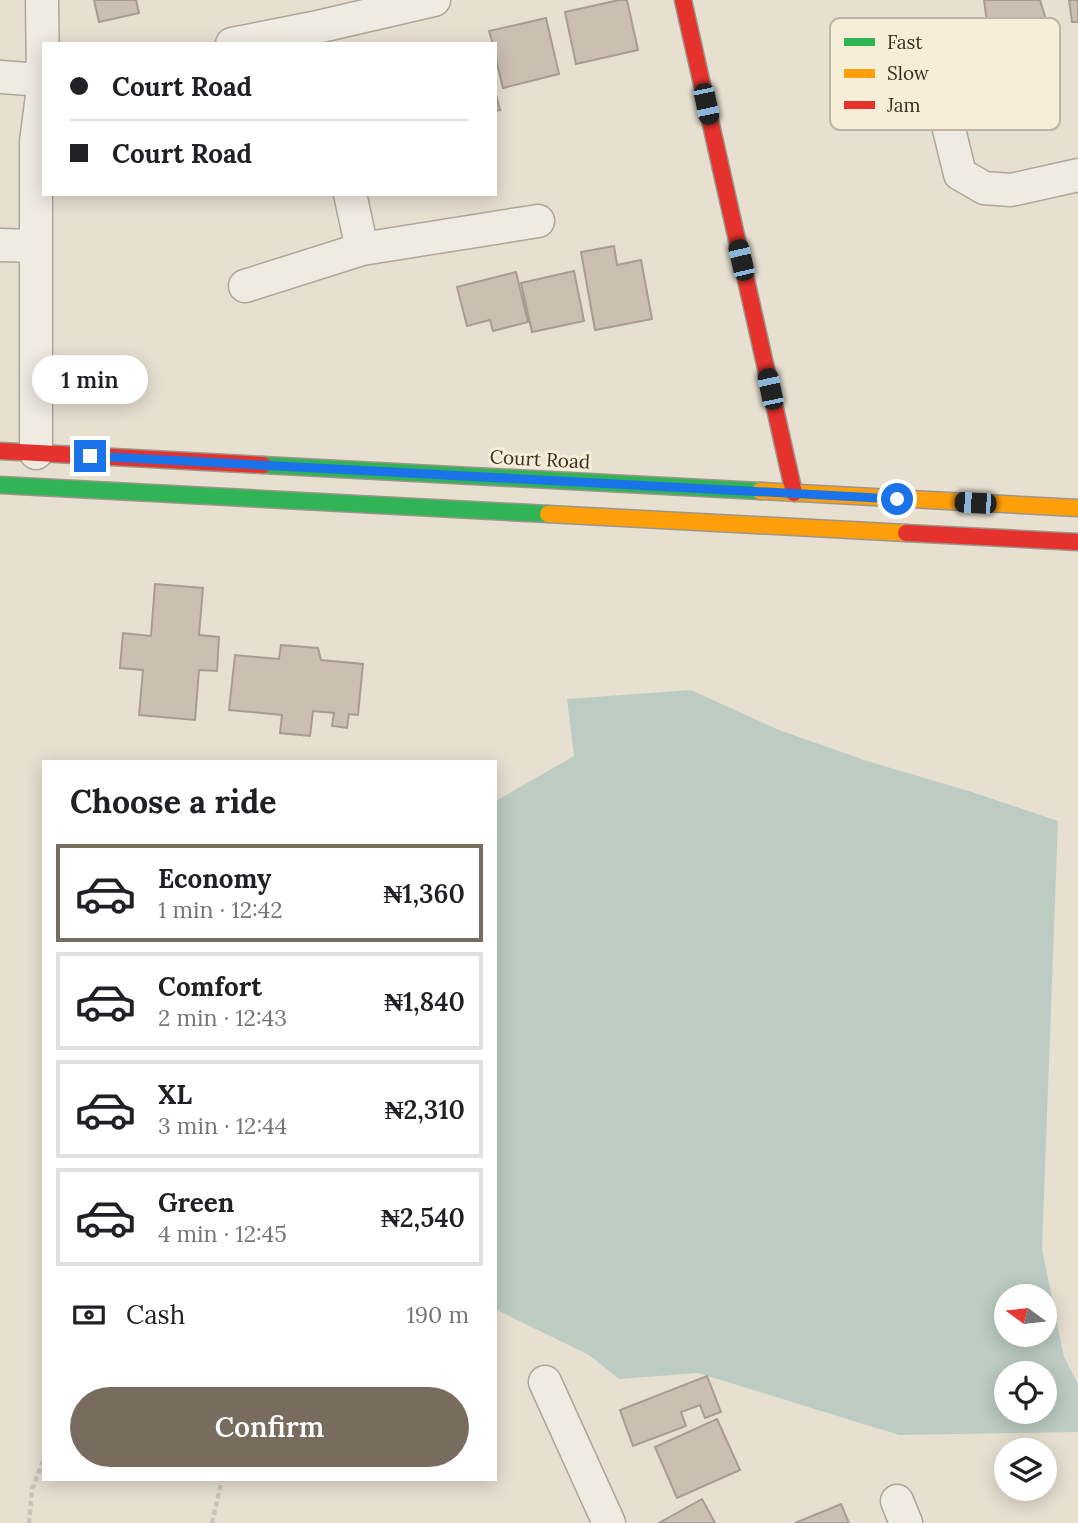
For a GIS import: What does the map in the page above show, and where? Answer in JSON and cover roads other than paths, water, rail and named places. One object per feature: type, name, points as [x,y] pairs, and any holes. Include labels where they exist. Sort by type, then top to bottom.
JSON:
[{"type":"main road","points":[[683,0],[794,493]]},
{"type":"main road","name":"Court Road","points":[[0,451],[1078,508]]},
{"type":"main road","points":[[0,485],[1078,542]]},
{"type":"street","points":[[42,0],[43,42]]},
{"type":"street","points":[[253,42],[315,36],[416,2]]},
{"type":"street","points":[[0,77],[42,80]]},
{"type":"street","points":[[36,453],[36,142],[42,96]]},
{"type":"street","points":[[949,130],[960,174],[984,188],[1011,190],[1078,175]]},
{"type":"street","points":[[350,196],[362,249]]},
{"type":"street","points":[[245,286],[362,249],[538,220]]},
{"type":"street","points":[[0,245],[36,246]]},
{"type":"street","points":[[545,1382],[609,1523]]}]
